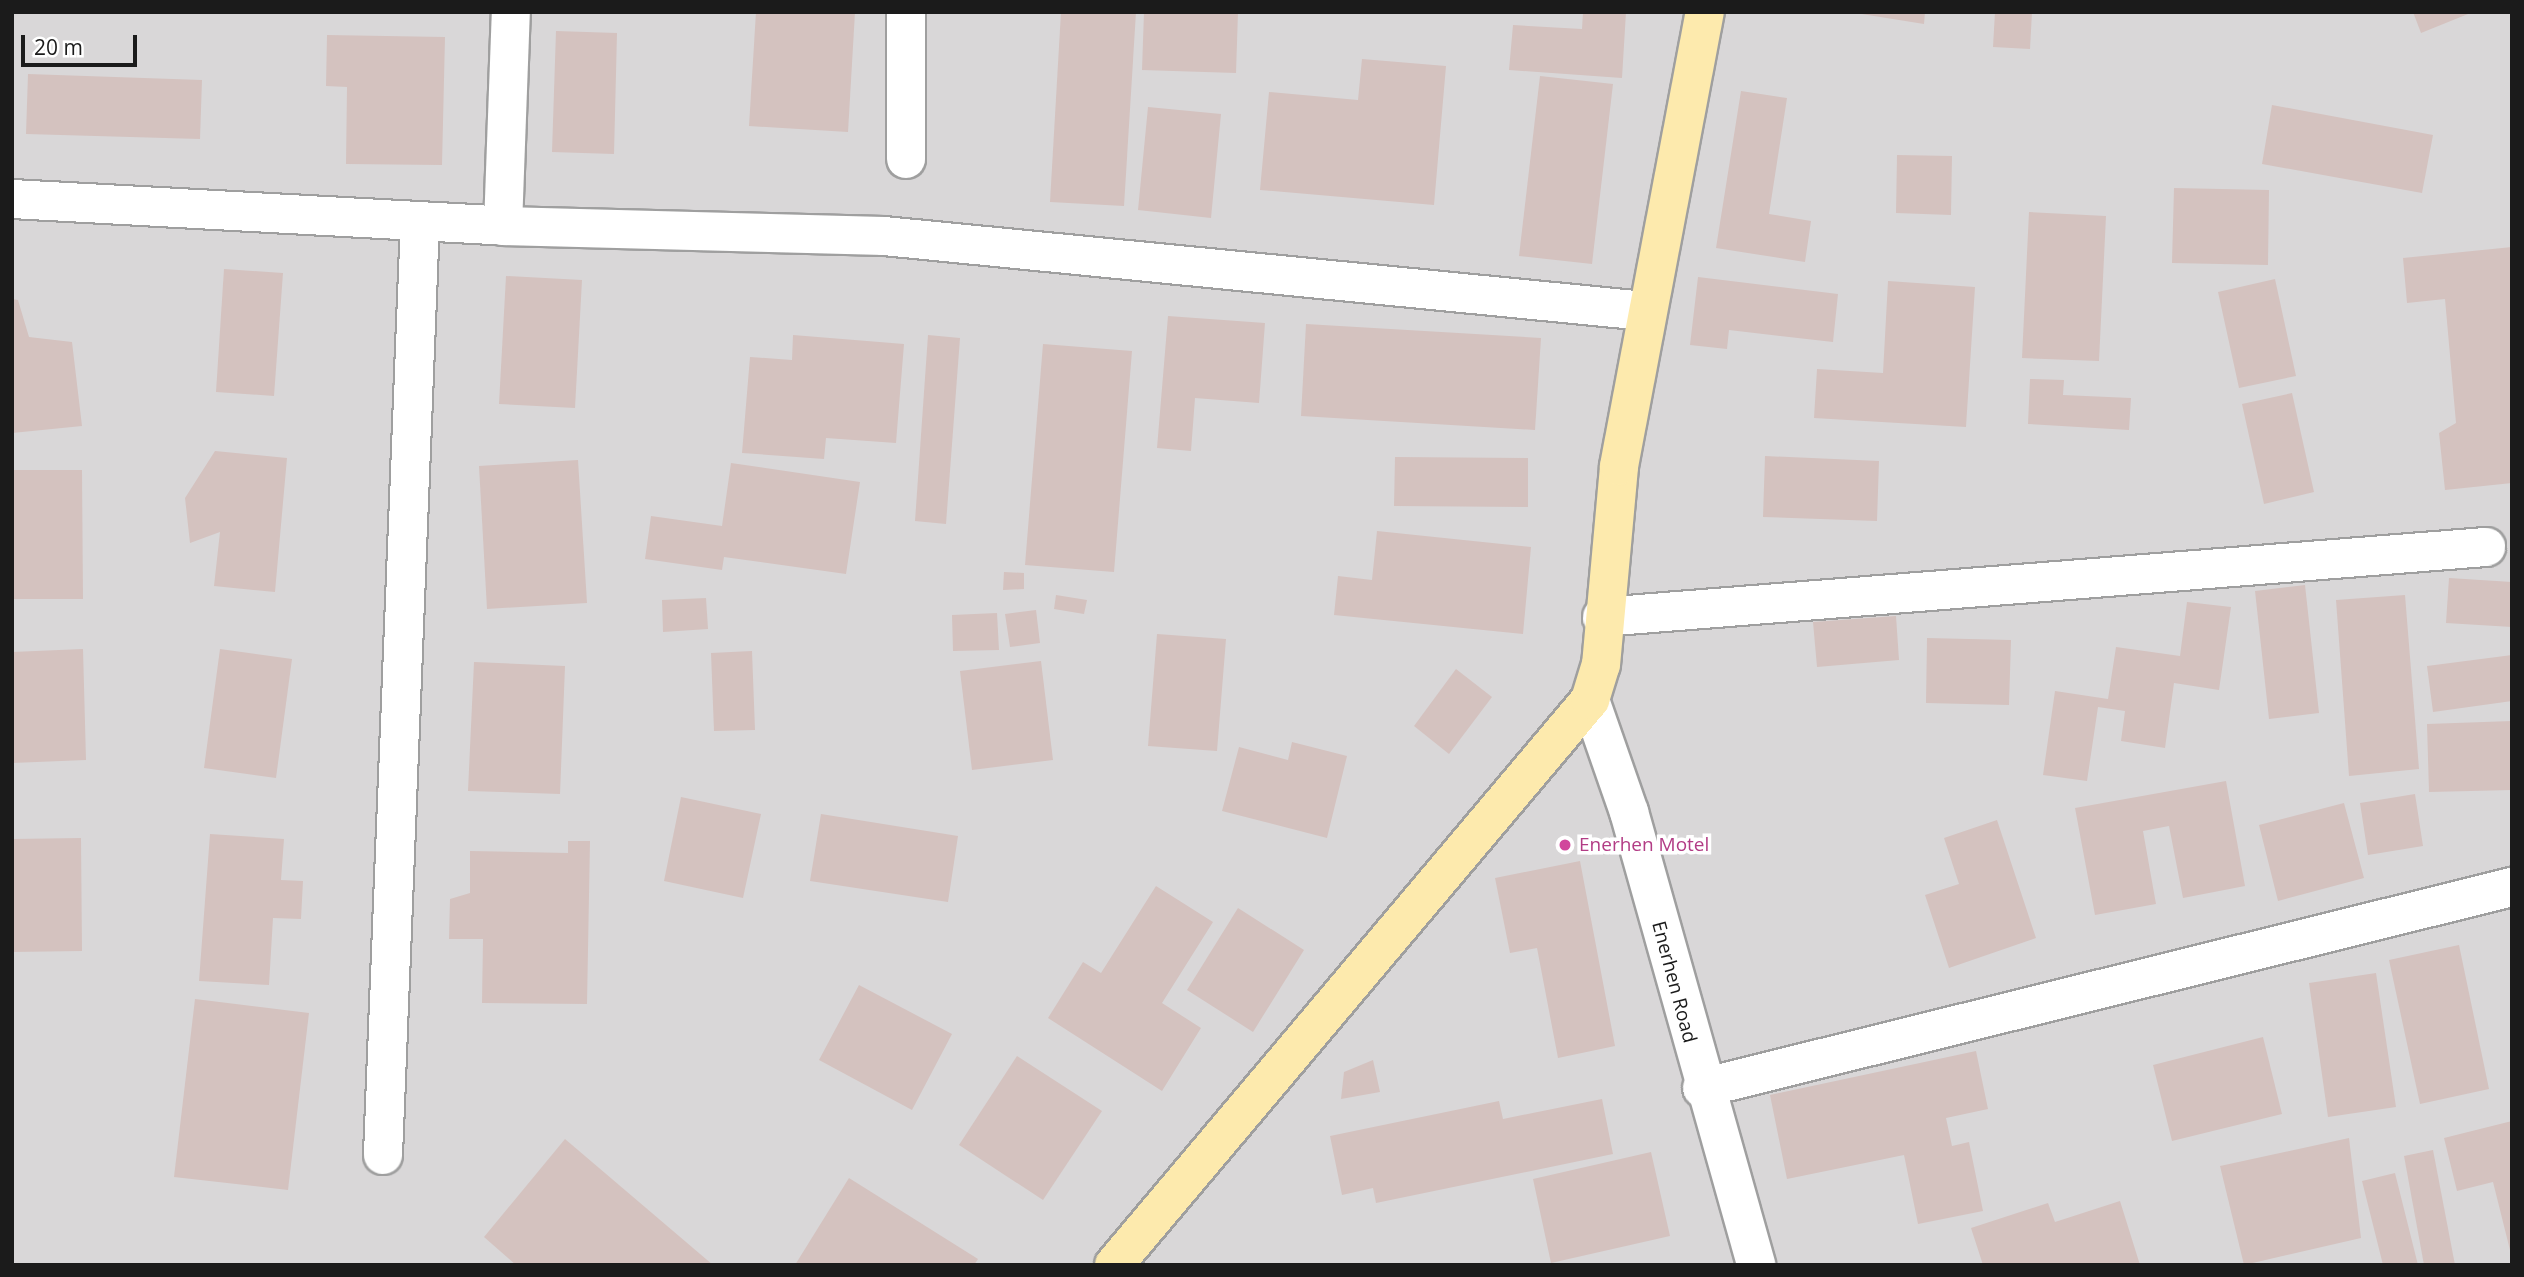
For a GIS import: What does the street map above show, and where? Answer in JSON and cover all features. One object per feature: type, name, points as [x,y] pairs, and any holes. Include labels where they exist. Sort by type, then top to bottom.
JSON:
[{"type":"main road","points":[[1114,1265],[1590,700],[1601,665],[1602,617],[1645,310],[1705,12]]},
{"type":"street","points":[[503,226],[512,12]]},
{"type":"street","points":[[906,12],[906,159]]},
{"type":"street","points":[[12,200],[503,226],[884,236],[1645,310]]},
{"type":"street","points":[[383,1155],[420,222]]},
{"type":"street","points":[[1602,617],[2486,547]]},
{"type":"street","name":"Enerhen Road","points":[[1590,700],[1629,812],[1702,1088],[1756,1265]]},
{"type":"street","points":[[1702,1088],[2510,895]]},
{"type":"shaded area","points":[[12,12],[2512,12],[2512,1265],[12,1265]]},
{"type":"building","points":[[756,12],[855,12],[848,132],[749,126]]},
{"type":"building","points":[[1061,12],[1136,12],[1124,206],[1050,202]]},
{"type":"building","points":[[1144,12],[1238,12],[1236,73],[1142,70]]},
{"type":"building","points":[[1583,12],[1626,12],[1622,78],[1509,70],[1513,25],[1582,29]]},
{"type":"building","points":[[1849,12],[1925,12],[1924,24]]},
{"type":"building","points":[[1995,12],[2032,12],[2030,49],[1993,47]]},
{"type":"building","points":[[2413,12],[2473,12],[2421,33]]},
{"type":"building","points":[[556,31],[617,33],[614,154],[552,152]]},
{"type":"building","points":[[327,35],[445,37],[442,165],[346,164],[347,87],[326,86]]},
{"type":"building","points":[[1362,59],[1446,66],[1434,205],[1260,190],[1269,92],[1358,100]]},
{"type":"building","points":[[28,74],[202,80],[200,139],[26,134]]},
{"type":"building","points":[[1540,76],[1613,84],[1592,264],[1519,256]]},
{"type":"building","points":[[1741,91],[1787,98],[1769,214],[1811,221],[1805,262],[1716,248]]},
{"type":"building","points":[[2272,105],[2433,135],[2422,193],[2262,164]]},
{"type":"building","points":[[1148,107],[1221,114],[1211,218],[1138,210]]},
{"type":"building","points":[[1897,155],[1952,156],[1951,215],[1896,213]]},
{"type":"building","points":[[2174,188],[2269,190],[2268,265],[2172,263]]},
{"type":"building","points":[[2029,212],[2106,216],[2099,361],[2022,358]]},
{"type":"building","points":[[2512,247],[2512,483],[2445,490],[2439,433],[2456,423],[2445,299],[2407,303],[2403,258]]},
{"type":"building","points":[[224,269],[283,273],[274,396],[216,392]]},
{"type":"building","points":[[506,276],[582,280],[575,408],[499,404]]},
{"type":"building","points":[[1698,277],[1838,294],[1833,342],[1729,330],[1727,349],[1690,345]]},
{"type":"building","points":[[2275,279],[2296,376],[2239,388],[2218,292]]},
{"type":"building","points":[[1888,281],[1975,287],[1966,427],[1814,418],[1817,369],[1883,373]]},
{"type":"building","points":[[12,299],[18,300],[29,337],[72,342],[82,426],[12,433]]},
{"type":"building","points":[[1168,316],[1265,323],[1259,403],[1195,398],[1191,451],[1157,448]]},
{"type":"building","points":[[1306,324],[1541,338],[1535,430],[1301,416]]},
{"type":"building","points":[[793,335],[904,344],[896,443],[826,438],[824,459],[742,453],[750,357],[792,360]]},
{"type":"building","points":[[928,335],[960,338],[946,524],[915,521]]},
{"type":"building","points":[[1043,344],[1132,351],[1114,572],[1025,565]]},
{"type":"building","points":[[2030,379],[2064,380],[2063,395],[2131,398],[2129,430],[2028,424]]},
{"type":"building","points":[[2292,393],[2314,492],[2264,504],[2242,404]]},
{"type":"building","points":[[215,451],[287,458],[275,592],[214,586],[220,532],[190,543],[185,498]]},
{"type":"building","points":[[1765,456],[1879,461],[1877,521],[1763,517]]},
{"type":"building","points":[[1395,457],[1528,458],[1528,507],[1394,506]]},
{"type":"building","points":[[578,460],[587,603],[487,609],[479,466]]},
{"type":"building","points":[[731,463],[860,482],[846,574],[724,557],[722,570],[645,559],[651,516],[722,526]]},
{"type":"building","points":[[12,470],[82,470],[83,599],[12,599]]},
{"type":"building","points":[[1377,531],[1531,547],[1523,634],[1334,615],[1338,576],[1372,580]]},
{"type":"building","points":[[1004,572],[1024,573],[1024,589],[1003,590]]},
{"type":"building","points":[[2449,578],[2512,582],[2512,627],[2446,623]]},
{"type":"building","points":[[2305,585],[2319,713],[2269,719],[2255,591]]},
{"type":"building","points":[[1056,595],[1087,600],[1084,614],[1054,609]]},
{"type":"building","points":[[2405,595],[2419,769],[2349,776],[2336,600]]},
{"type":"building","points":[[706,598],[708,629],[663,632],[662,600]]},
{"type":"building","points":[[2187,602],[2231,607],[2219,690],[2174,683],[2165,748],[2121,741],[2125,711],[2098,707],[2087,781],[2043,775],[2055,691],[2108,699],[2116,647],[2180,656]]},
{"type":"building","points":[[1036,610],[1040,643],[1010,647],[1005,614]]},
{"type":"building","points":[[997,613],[999,650],[953,651],[952,615]]},
{"type":"building","points":[[1896,616],[1899,660],[1817,667],[1813,622]]},
{"type":"building","points":[[1157,634],[1226,639],[1217,751],[1148,746]]},
{"type":"building","points":[[1927,638],[2011,640],[2009,705],[1926,703]]},
{"type":"building","points":[[83,649],[86,760],[12,763],[12,652]]},
{"type":"building","points":[[220,649],[292,659],[276,778],[204,768]]},
{"type":"building","points":[[752,651],[755,730],[714,731],[711,653]]},
{"type":"building","points":[[2512,655],[2512,701],[2433,712],[2427,666]]},
{"type":"building","points":[[1041,661],[1053,760],[972,770],[960,671]]},
{"type":"building","points":[[474,662],[565,666],[560,794],[468,791]]},
{"type":"building","points":[[1456,669],[1492,697],[1449,754],[1414,726]]},
{"type":"building","points":[[2512,721],[2512,790],[2429,792],[2427,724]]},
{"type":"building","points":[[1292,742],[1347,756],[1327,838],[1222,811],[1239,747],[1288,760]]},
{"type":"building","points":[[2226,781],[2245,886],[2183,898],[2169,826],[2143,831],[2156,904],[2095,915],[2075,808]]},
{"type":"building","points":[[2415,794],[2423,846],[2368,855],[2360,803]]},
{"type":"building","points":[[681,797],[761,814],[743,898],[664,881]]},
{"type":"building","points":[[2344,803],[2364,878],[2278,901],[2259,825]]},
{"type":"building","points":[[821,814],[958,836],[948,902],[810,881]]},
{"type":"building","points":[[1997,820],[2036,938],[1949,968],[1925,895],[1959,884],[1944,838]]},
{"type":"building","points":[[210,834],[284,839],[281,880],[303,881],[301,919],[273,918],[269,985],[199,981]]},
{"type":"building","points":[[81,838],[82,951],[12,952],[12,839]]},
{"type":"building","points":[[568,841],[590,841],[587,1004],[482,1003],[483,939],[449,939],[450,899],[470,893],[470,851],[568,853]]},
{"type":"building","points":[[1580,861],[1615,1046],[1558,1058],[1537,948],[1510,953],[1495,878]]},
{"type":"building","points":[[1156,886],[1213,922],[1162,1003],[1201,1028],[1162,1091],[1048,1018],[1083,962],[1101,973]]},
{"type":"building","points":[[1238,908],[1304,950],[1253,1032],[1187,990]]},
{"type":"building","points":[[2459,945],[2489,1089],[2420,1104],[2389,960]]},
{"type":"building","points":[[2376,973],[2396,1107],[2328,1117],[2309,983]]},
{"type":"building","points":[[859,985],[952,1034],[912,1110],[819,1060]]},
{"type":"building","points":[[195,999],[309,1013],[288,1190],[174,1177]]},
{"type":"building","points":[[2263,1037],[2282,1114],[2172,1141],[2153,1065]]},
{"type":"building","points":[[1976,1051],[1988,1109],[1946,1118],[1952,1146],[1969,1142],[1983,1211],[1918,1224],[1904,1155],[1787,1179],[1770,1095]]},
{"type":"building","points":[[1017,1056],[1102,1111],[1043,1200],[959,1145]]},
{"type":"building","points":[[1373,1060],[1380,1092],[1341,1099],[1344,1072]]},
{"type":"building","points":[[1602,1099],[1613,1154],[1376,1203],[1373,1188],[1342,1195],[1330,1136],[1499,1101],[1503,1119]]},
{"type":"building","points":[[2512,1121],[2511,1254],[2493,1182],[2457,1191],[2444,1138]]},
{"type":"building","points":[[2349,1138],[2361,1238],[2244,1265],[2220,1166]]},
{"type":"building","points":[[565,1139],[713,1265],[516,1265],[484,1237]]},
{"type":"building","points":[[2433,1150],[2455,1265],[2424,1265],[2404,1156]]},
{"type":"building","points":[[1651,1152],[1670,1236],[1551,1263],[1533,1179]]},
{"type":"building","points":[[2395,1173],[2418,1265],[2383,1265],[2362,1181]]},
{"type":"building","points":[[849,1178],[978,1259],[974,1265],[795,1265]]},
{"type":"building","points":[[2120,1201],[2140,1265],[1983,1265],[1971,1228],[2048,1203],[2055,1222]]},
{"type":"place","name":"Enerhen Motel","points":[[1565,845]]}]
